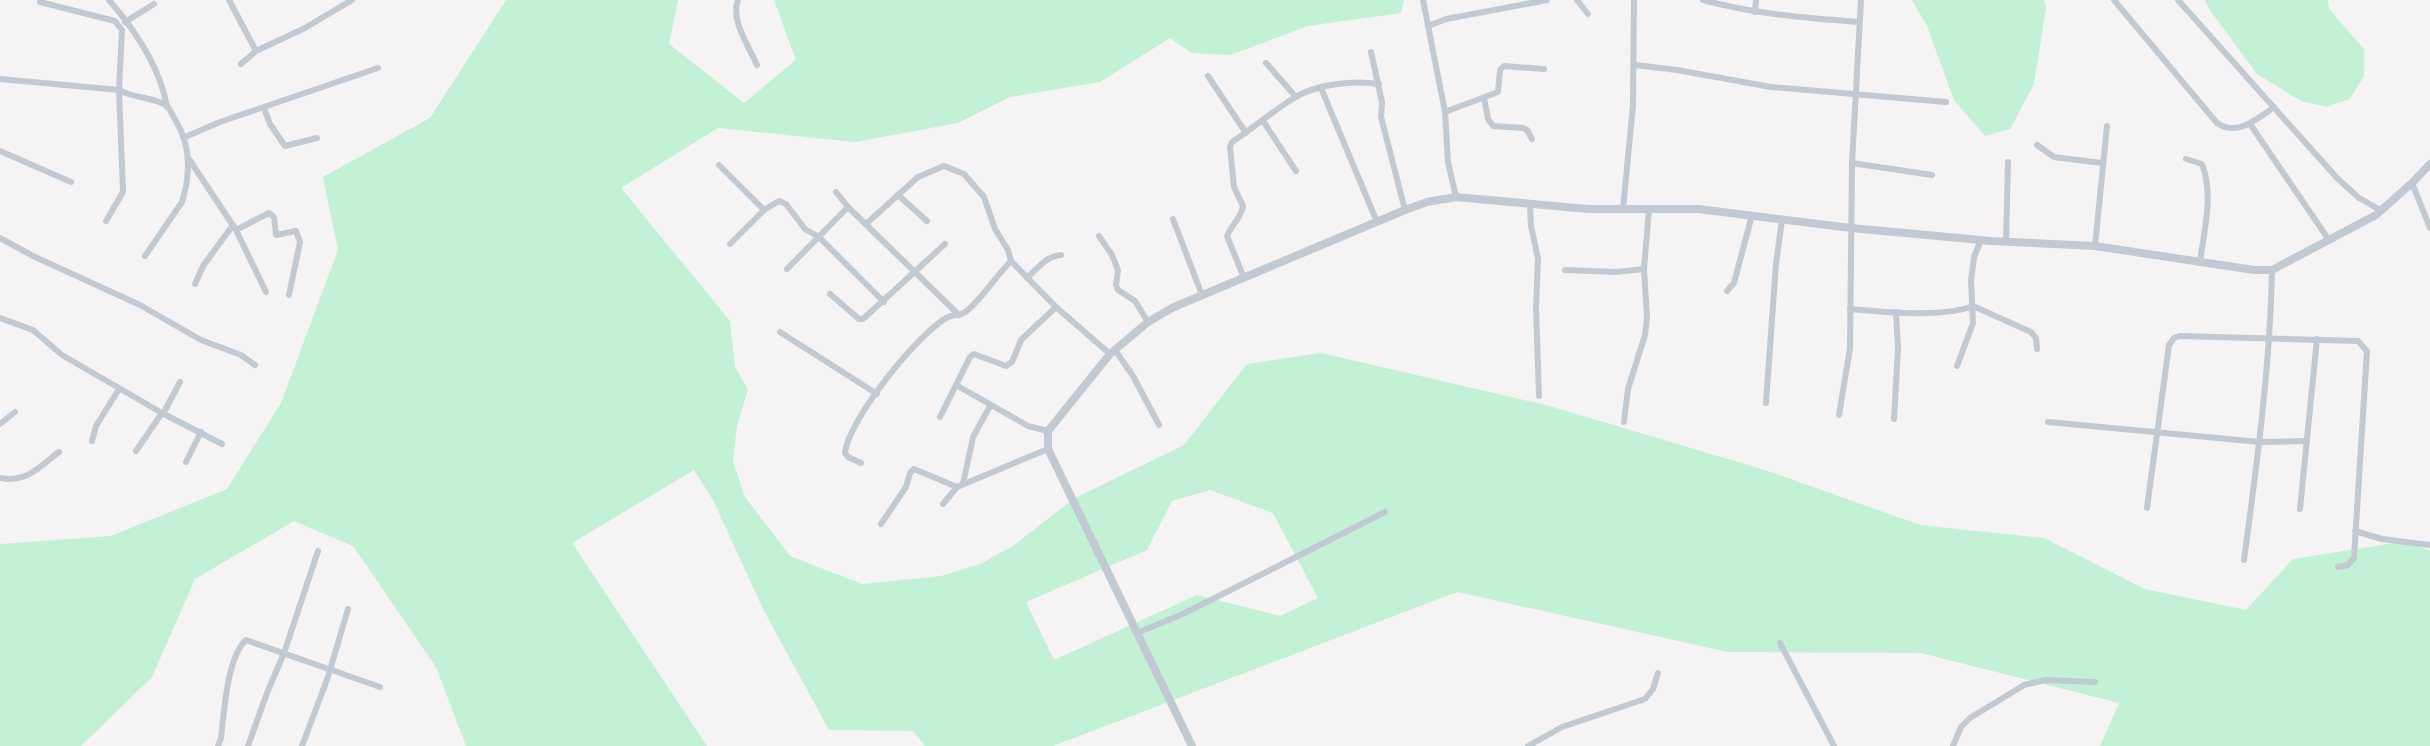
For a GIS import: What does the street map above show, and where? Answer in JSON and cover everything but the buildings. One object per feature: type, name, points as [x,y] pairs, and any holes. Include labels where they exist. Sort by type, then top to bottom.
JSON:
[{"type":"street","points":[[108,0],[147,52],[165,94],[167,107],[185,137],[189,159],[182,202],[145,256]]},
{"type":"street","points":[[229,0],[256,51]]},
{"type":"street","points":[[241,64],[256,51],[305,28],[352,0]]},
{"type":"street","points":[[738,0],[736,17],[757,65]]},
{"type":"street","points":[[1423,0],[1444,112],[1448,162],[1456,197]]},
{"type":"street","points":[[1487,0],[1487,11]]},
{"type":"street","points":[[1428,26],[1446,19],[1547,0]]},
{"type":"street","points":[[1577,0],[1588,14]]},
{"type":"street","points":[[1623,209],[1635,65],[1634,0]]},
{"type":"street","points":[[1703,0],[1755,12],[1859,22]]},
{"type":"street","points":[[1755,12],[1756,0]]},
{"type":"street","points":[[1839,415],[1850,348],[1854,95],[1861,0]]},
{"type":"street","points":[[2114,0],[2224,128],[2232,129],[2250,124],[2274,107]]},
{"type":"street","points":[[2178,0],[2337,178],[2360,198],[2382,211]]},
{"type":"street","points":[[40,2],[123,23],[154,4]]},
{"type":"street","points":[[106,221],[123,192],[119,90],[123,23]]},
{"type":"street","points":[[1371,52],[1379,84],[1381,117],[1405,210]]},
{"type":"street","points":[[1266,63],[1296,97]]},
{"type":"street","points":[[1635,65],[1771,87],[1946,102]]},
{"type":"street","points":[[1444,112],[1498,92],[1500,70],[1504,66],[1544,69]]},
{"type":"street","points":[[185,137],[379,68]]},
{"type":"street","points":[[1208,76],[1246,133]]},
{"type":"street","points":[[0,79],[119,90],[167,107]]},
{"type":"street","points":[[1244,278],[1227,236],[1239,219],[1243,206],[1234,187],[1230,147],[1233,142],[1296,97],[1358,82],[1379,84]]},
{"type":"street","points":[[1321,89],[1377,222]]},
{"type":"street","points":[[1484,98],[1489,123],[1493,126],[1523,128],[1532,139]]},
{"type":"street","points":[[264,107],[270,124],[285,146],[317,138]]},
{"type":"street","points":[[1263,121],[1296,170]]},
{"type":"street","points":[[2250,124],[2329,240]]},
{"type":"street","points":[[2095,246],[2107,125]]},
{"type":"street","points":[[2038,145],[2054,157],[2102,163]]},
{"type":"street","points":[[0,151],[71,182]]},
{"type":"street","points":[[189,159],[234,228],[266,292]]},
{"type":"street","points":[[2186,159],[2202,164],[2205,172],[2208,206],[2200,262]]},
{"type":"street","points":[[2006,241],[2008,162]]},
{"type":"street","points":[[1852,163],[1932,174]]},
{"type":"street","points":[[1192,746],[1048,449],[1048,431],[1112,352],[1148,322],[1174,307],[1405,210],[1427,202],[1456,197],[1530,205],[1698,209],[1851,228],[1981,240],[2095,246],[2254,270],[2272,270],[2382,211],[2413,183],[2430,163]]},
{"type":"street","points":[[719,165],[764,210]]},
{"type":"street","points":[[866,224],[918,177],[944,166],[964,174],[984,197],[995,229],[1008,250],[1011,261],[1056,307],[1112,352],[1133,376],[1159,425]]},
{"type":"street","points":[[2413,183],[2430,228]]},
{"type":"street","points":[[836,192],[848,207],[959,315]]},
{"type":"street","points":[[898,195],[927,221]]},
{"type":"street","points":[[730,244],[764,210],[779,201],[786,204],[805,229],[819,237],[884,302]]},
{"type":"street","points":[[1530,205],[1538,259],[1536,308],[1539,396]]},
{"type":"street","points":[[787,269],[848,207]]},
{"type":"street","points":[[1624,422],[1628,389],[1645,335],[1647,318],[1644,268],[1649,209]]},
{"type":"street","points":[[195,284],[203,266],[234,228],[268,213],[274,217],[276,235],[294,230],[300,242],[289,295]]},
{"type":"street","points":[[1727,291],[1734,283],[1752,215]]},
{"type":"street","points":[[1173,219],[1202,296]]},
{"type":"street","points":[[1766,403],[1776,264],[1782,220]]},
{"type":"street","points":[[1099,236],[1118,270],[1118,290],[1135,301],[1148,322]]},
{"type":"street","points":[[0,238],[140,305],[201,340],[241,355],[256,365]]},
{"type":"street","points":[[1957,366],[1973,323],[1971,281],[1974,257],[1981,240]]},
{"type":"street","points":[[830,294],[859,318],[866,317],[945,244]]},
{"type":"street","points":[[1027,278],[1052,255],[1061,255]]},
{"type":"street","points":[[861,463],[848,457],[845,448],[853,428],[897,363],[949,317],[967,312],[1011,261]]},
{"type":"street","points":[[1565,270],[1616,272],[1644,268]]},
{"type":"street","points":[[2244,560],[2260,443],[2270,337],[2272,270]]},
{"type":"street","points":[[1850,309],[1956,312],[1973,306],[2031,332],[2036,338],[2037,349]]},
{"type":"street","points":[[940,417],[974,354],[1006,366],[1012,362],[1021,340],[1056,307]]},
{"type":"street","points":[[1894,419],[1898,361],[1896,312]]},
{"type":"street","points":[[0,318],[33,331],[62,355],[222,444]]},
{"type":"street","points":[[780,332],[877,394]]},
{"type":"street","points":[[2147,508],[2165,369],[2169,345],[2174,338],[2179,335],[2358,341],[2367,351],[2355,531],[2352,562],[2338,567]]},
{"type":"street","points":[[2300,509],[2316,339]]},
{"type":"street","points":[[136,451],[180,383]]},
{"type":"street","points":[[956,385],[1028,426],[1048,431]]},
{"type":"street","points":[[92,441],[96,426],[119,389]]},
{"type":"street","points":[[960,486],[973,437],[990,406]]},
{"type":"street","points":[[0,424],[15,412]]},
{"type":"street","points":[[2048,422],[2260,443],[2307,441]]},
{"type":"street","points":[[186,463],[201,432]]},
{"type":"street","points":[[943,504],[960,486],[1048,449]]},
{"type":"street","points":[[0,478],[13,481],[24,478],[59,452]]},
{"type":"street","points":[[881,524],[906,487],[914,469],[960,486]]},
{"type":"street","points":[[1138,633],[1185,613],[1385,512]]},
{"type":"street","points":[[2355,531],[2382,539],[2430,545]]},
{"type":"street","points":[[248,746],[284,653],[318,551]]},
{"type":"street","points":[[302,746],[330,670],[348,609]]},
{"type":"street","points":[[218,746],[232,669],[240,645],[246,640],[380,687]]},
{"type":"street","points":[[1780,643],[1834,746]]},
{"type":"street","points":[[1528,746],[1562,727],[1645,699],[1654,689],[1658,673]]},
{"type":"street","points":[[1953,746],[1961,727],[1970,718],[2024,685],[2045,680],[2095,682]]},
{"type":"green space","points":[[506,0],[678,0],[669,44],[744,103],[796,60],[774,0],[1404,0],[1401,13],[1308,26],[1230,55],[1192,53],[1170,38],[1100,82],[1010,97],[958,123],[855,142],[718,128],[621,188],[730,321],[735,367],[748,390],[737,425],[733,461],[745,497],[790,556],[862,584],[941,576],[980,564],[1013,546],[1073,499],[1184,445],[1247,364],[1321,353],[1546,405],[1765,470],[1920,525],[2044,538],[2145,589],[2246,610],[2293,559],[2407,541],[2430,551],[2430,746],[2100,746],[2119,703],[1921,653],[1728,652],[1457,592],[1053,746],[925,746],[913,731],[829,730],[763,609],[713,500],[694,470],[572,543],[707,746],[466,746],[436,667],[353,546],[294,521],[195,579],[152,677],[81,746],[0,746],[0,544],[111,536],[227,489],[281,403],[338,250],[323,177],[430,118]],"holes":[[[1210,490],[1273,513],[1318,598],[1280,616],[1197,595],[1054,660],[1026,602],[1147,550],[1172,501]]]},
{"type":"green space","points":[[1912,0],[2044,0],[2046,8],[2034,84],[2010,129],[1985,136],[1954,100],[1927,26]]},
{"type":"green space","points":[[2205,0],[2328,0],[2329,9],[2364,49],[2364,76],[2350,99],[2326,107],[2301,101],[2257,74]]}]
